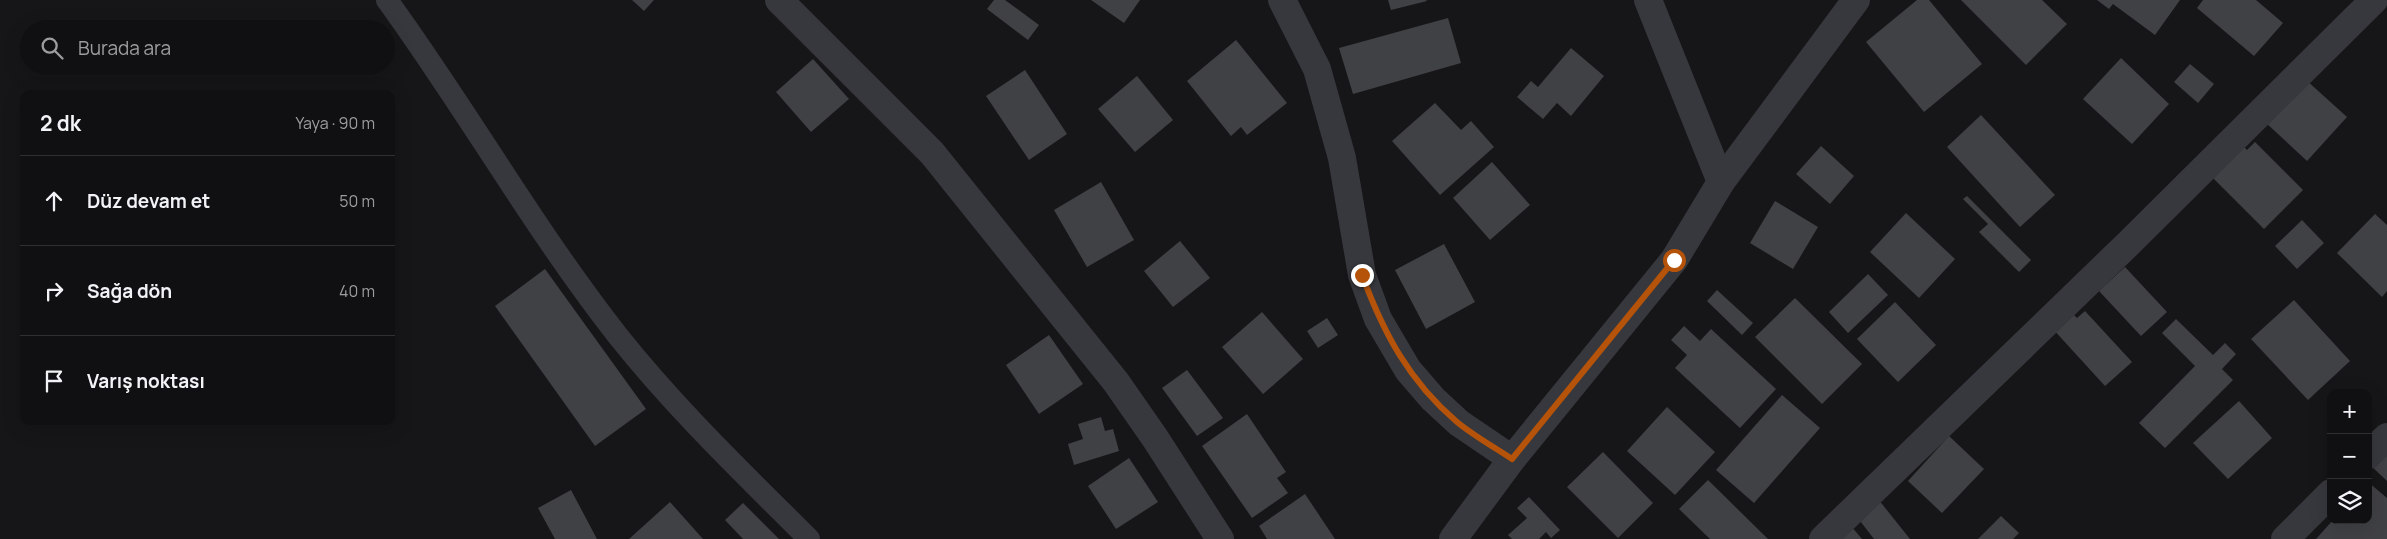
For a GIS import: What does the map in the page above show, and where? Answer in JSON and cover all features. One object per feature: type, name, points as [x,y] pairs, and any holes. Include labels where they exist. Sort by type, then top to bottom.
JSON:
[{"type":"street","points":[[779,0],[932,153],[1116,382],[1156,438],[1220,539]]},
{"type":"street","points":[[1282,0],[1317,69],[1342,158],[1362,275],[1378,319],[1408,370],[1433,399],[1459,423],[1512,459]]},
{"type":"street","points":[[1648,0],[1721,182]]},
{"type":"street","points":[[1453,539],[1512,459],[1674,260],[1721,182],[1856,0]]},
{"type":"street","points":[[1823,539],[2121,251],[2374,0]]},
{"type":"street","points":[[2372,451],[2387,437]]},
{"type":"street","points":[[2285,539],[2327,497]]},
{"type":"lane","points":[[387,0],[432,63],[482,143],[617,335],[671,400],[809,539]]},
{"type":"building","points":[[632,0],[654,0],[644,11]]},
{"type":"building","points":[[994,0],[1005,0],[1039,25],[1028,40],[987,9]]},
{"type":"building","points":[[1091,0],[1140,0],[1124,23]]},
{"type":"building","points":[[1388,0],[1426,0],[1427,1],[1391,10]]},
{"type":"building","points":[[1917,0],[1929,0],[1982,64],[1924,112],[1866,42]]},
{"type":"building","points":[[1961,0],[2042,0],[2067,24],[2026,65]]},
{"type":"building","points":[[2097,0],[2180,0],[2155,35],[2113,4],[2109,9]]},
{"type":"building","points":[[2203,0],[2256,0],[2283,23],[2254,56],[2197,8]]},
{"type":"building","points":[[1448,18],[1461,63],[1353,94],[1339,48]]},
{"type":"building","points":[[1236,40],[1287,103],[1247,135],[1241,127],[1231,136],[1187,81]]},
{"type":"building","points":[[1571,48],[1604,76],[1571,116],[1557,103],[1543,119],[1517,97],[1531,81],[1538,87]]},
{"type":"building","points":[[2121,58],[2169,104],[2132,144],[2083,99]]},
{"type":"building","points":[[813,59],[849,99],[811,132],[776,92]]},
{"type":"building","points":[[2190,64],[2214,84],[2198,103],[2174,82]]},
{"type":"building","points":[[1025,70],[1067,134],[1029,160],[986,96]]},
{"type":"building","points":[[1137,76],[1173,120],[1135,152],[1098,109]]},
{"type":"building","points":[[2305,79],[2347,117],[2307,161],[2265,122]]},
{"type":"building","points":[[1435,103],[1461,130],[1471,121],[1494,147],[1440,195],[1392,141]]},
{"type":"building","points":[[1981,115],[2055,195],[2020,227],[1947,147]]},
{"type":"building","points":[[2239,142],[2247,150],[2255,142],[2303,190],[2264,229],[2208,173]]},
{"type":"building","points":[[1821,146],[1854,176],[1830,204],[1796,174]]},
{"type":"building","points":[[1492,162],[1530,205],[1490,240],[1453,198]]},
{"type":"building","points":[[1101,182],[1134,240],[1087,267],[1054,210]]},
{"type":"building","points":[[1967,196],[2031,260],[2019,272],[1979,232],[1988,224],[1963,199]]},
{"type":"building","points":[[1775,201],[1818,227],[1793,269],[1750,243]]},
{"type":"building","points":[[1906,213],[1955,259],[1919,298],[1870,252]]},
{"type":"building","points":[[2375,214],[2387,225],[2387,291],[2382,297],[2337,253]]},
{"type":"building","points":[[2302,220],[2324,243],[2297,269],[2275,246]]},
{"type":"building","points":[[1180,241],[1210,278],[1173,307],[1144,271]]},
{"type":"building","points":[[1444,244],[1475,302],[1426,329],[1395,270]]},
{"type":"building","points":[[2125,267],[2167,312],[2141,336],[2099,291]]},
{"type":"building","points":[[545,269],[646,409],[595,446],[495,306]]},
{"type":"building","points":[[1868,274],[1888,295],[1848,333],[1829,312]]},
{"type":"building","points":[[1717,290],[1753,323],[1742,335],[1707,301]]},
{"type":"building","points":[[1795,298],[1862,364],[1822,404],[1755,337]]},
{"type":"building","points":[[2294,300],[2350,361],[2308,400],[2251,339]]},
{"type":"building","points":[[1895,302],[1936,345],[1898,382],[1857,339]]},
{"type":"building","points":[[2085,311],[2132,362],[2105,386],[2052,328],[2071,312],[2077,318]]},
{"type":"building","points":[[1262,312],[1303,359],[1263,394],[1222,347]]},
{"type":"building","points":[[1327,318],[1338,335],[1318,348],[1307,331]]},
{"type":"building","points":[[2176,319],[2213,355],[2225,343],[2236,354],[2222,369],[2233,380],[2165,448],[2139,423],[2195,366],[2162,333]]},
{"type":"building","points":[[1684,326],[1700,341],[1711,329],[1776,389],[1740,428],[1675,368],[1687,355],[1671,340]]},
{"type":"building","points":[[1049,335],[1083,384],[1039,414],[1006,365]]},
{"type":"building","points":[[1187,370],[1223,418],[1197,436],[1162,388]]},
{"type":"building","points":[[1782,395],[1820,428],[1754,503],[1716,470]]},
{"type":"building","points":[[2239,401],[2272,438],[2228,479],[2193,443]]},
{"type":"building","points":[[1667,407],[1715,452],[1675,495],[1627,451]]},
{"type":"building","points":[[1247,414],[1286,472],[1277,478],[1288,493],[1252,518],[1202,446]]},
{"type":"building","points":[[1101,417],[1105,431],[1113,429],[1119,451],[1074,465],[1068,444],[1083,439],[1078,424]]},
{"type":"building","points":[[1949,436],[1984,469],[1942,513],[1908,481]]},
{"type":"building","points":[[2387,446],[2387,481],[2372,467],[2372,461]]},
{"type":"building","points":[[1603,452],[1653,503],[1618,538],[1567,487]]},
{"type":"building","points":[[1129,458],[1158,502],[1116,529],[1088,486]]},
{"type":"building","points":[[1708,480],[1768,539],[1710,539],[1679,509]]},
{"type":"building","points":[[2372,485],[2387,498],[2387,539],[2316,539],[2329,524],[2372,524]]},
{"type":"building","points":[[571,490],[597,539],[555,539],[538,508]]},
{"type":"building","points":[[1305,494],[1335,539],[1267,539],[1259,526]]},
{"type":"building","points":[[1529,497],[1560,530],[1551,538],[1546,532],[1539,539],[1512,539],[1508,535],[1527,518],[1517,508]]},
{"type":"building","points":[[1878,499],[1910,539],[1874,539],[1857,517]]},
{"type":"building","points":[[670,502],[703,539],[629,539]]},
{"type":"building","points":[[743,503],[779,539],[743,539],[725,520]]},
{"type":"building","points":[[2001,516],[2019,533],[2013,539],[1978,539]]},
{"type":"building","points":[[1851,526],[1862,539],[1836,539]]},
{"type":"route","points":[[1362,275],[1378,319],[1408,370],[1433,399],[1459,423],[1512,459],[1674,260]]}]
